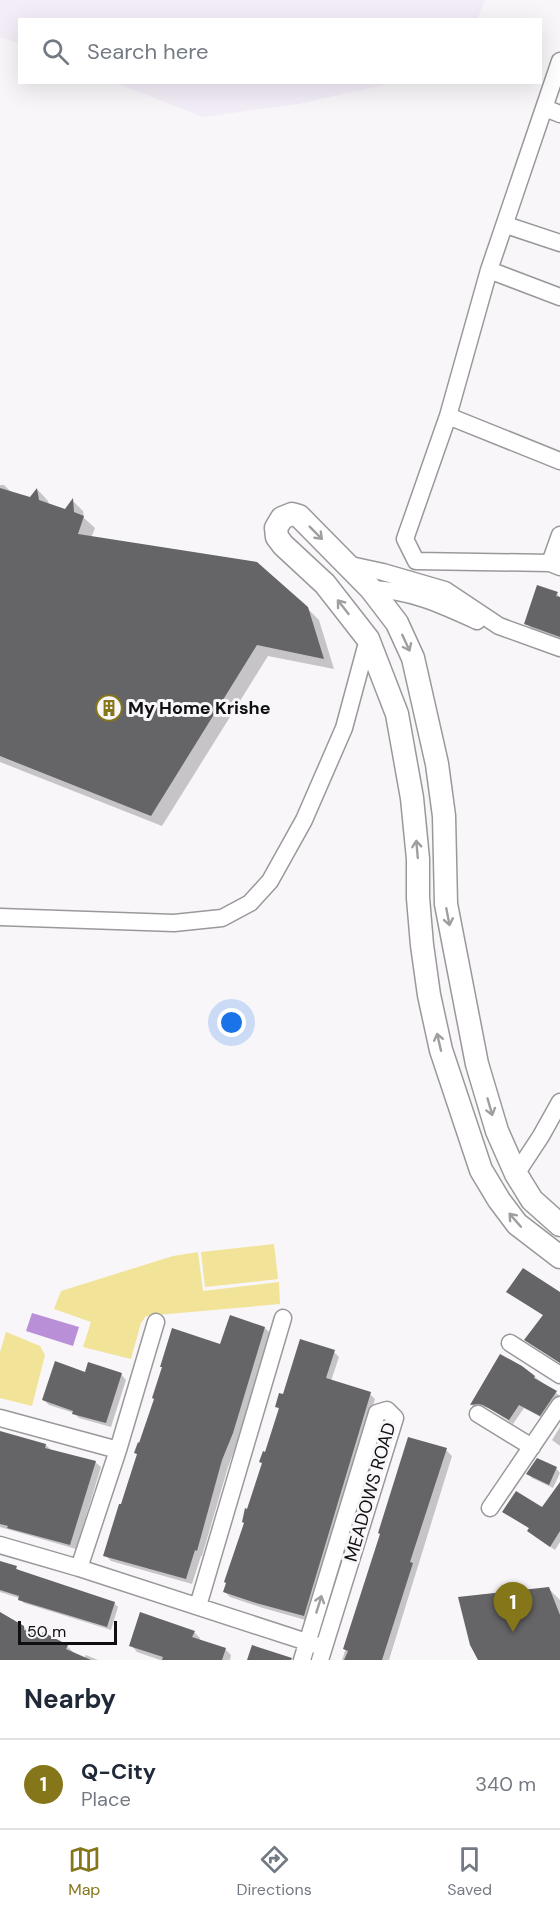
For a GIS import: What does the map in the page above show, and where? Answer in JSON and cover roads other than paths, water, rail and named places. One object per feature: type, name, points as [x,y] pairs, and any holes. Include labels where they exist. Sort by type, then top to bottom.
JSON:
[{"type":"street","points":[[560,61],[552,111],[489,270],[448,416],[405,539],[416,561],[555,565],[560,535]]},
{"type":"street","points":[[506,225],[560,243]]},
{"type":"street","points":[[489,270],[560,297]]},
{"type":"street","points":[[448,416],[560,461]]},
{"type":"street","points":[[560,1225],[532,1200],[516,1173],[497,1131],[477,1064],[446,904],[444,816],[437,764],[413,658],[397,623],[371,589],[299,516],[292,514],[282,518],[276,528],[277,537],[325,584],[368,639],[397,714],[412,798],[418,859],[418,898],[422,945],[429,995],[441,1050],[481,1170],[517,1224],[560,1257]]},
{"type":"street","points":[[346,564],[445,590],[500,626],[560,648]]},
{"type":"street","points":[[371,589],[388,590],[431,600],[560,658]]},
{"type":"street","points":[[0,917],[174,923],[222,918],[250,903],[270,881],[304,820],[344,728],[368,639]]},
{"type":"street","points":[[516,1173],[541,1136],[560,1101]]},
{"type":"street","points":[[198,1606],[284,1318]]},
{"type":"street","points":[[79,1568],[118,1450],[156,1322]]},
{"type":"street","points":[[510,1343],[560,1375]]},
{"type":"street","points":[[490,1508],[560,1404]]},
{"type":"street","name":"MEADOWS ROAD","points":[[302,1660],[317,1650],[395,1418],[387,1410],[377,1413],[317,1650]]},
{"type":"street","points":[[478,1414],[532,1447]]},
{"type":"street","points":[[0,1418],[118,1450]]},
{"type":"street","points":[[0,1545],[198,1606],[317,1650]]},
{"type":"place","name":"My Home Krishe","points":[[109,708]]},
{"type":"place","name":"Q-City","points":[[513,1632]]}]
